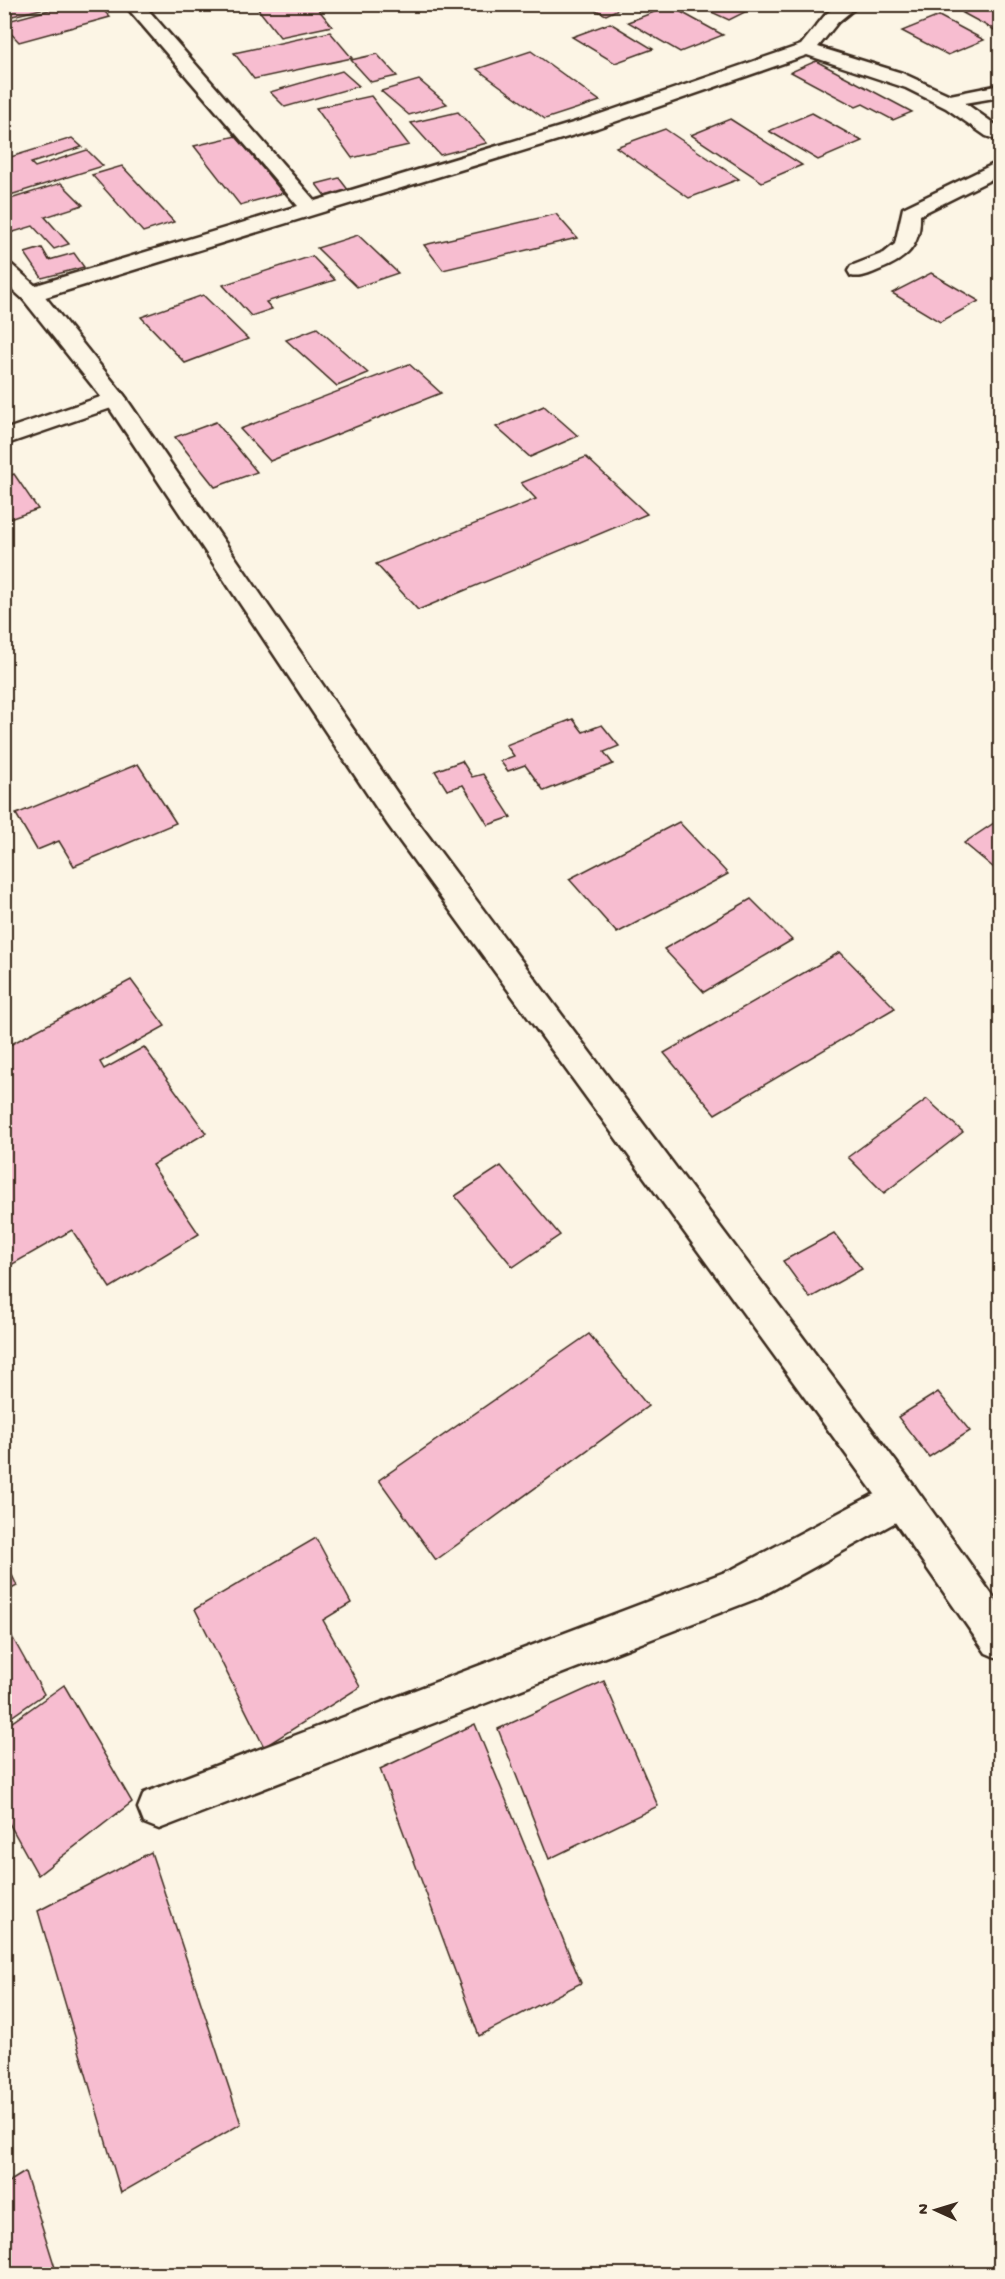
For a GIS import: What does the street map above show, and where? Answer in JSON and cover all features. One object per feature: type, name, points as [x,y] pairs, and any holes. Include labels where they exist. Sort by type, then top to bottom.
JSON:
[{"type":"street","points":[[133,4],[311,209]]},
{"type":"street","points":[[31,294],[590,124],[807,49],[832,18],[851,4]]},
{"type":"street","points":[[807,49],[899,77],[948,101],[989,131],[1000,135]]},
{"type":"street","points":[[948,101],[1000,91]]},
{"type":"street","points":[[859,271],[903,251],[912,232],[910,212],[1000,167]]},
{"type":"street","points":[[4,270],[31,294],[116,399],[398,817],[901,1499],[1000,1639]]},
{"type":"street","points":[[4,438],[116,399]]},
{"type":"street","points":[[159,1808],[744,1584],[901,1499]]},
{"type":"building","points":[[4,4],[62,4],[4,18]]},
{"type":"building","points":[[71,4],[97,4],[110,17],[19,42],[4,26],[4,22]]},
{"type":"building","points":[[254,4],[314,4],[332,26],[280,37]]},
{"type":"building","points":[[583,4],[629,4],[606,15]]},
{"type":"building","points":[[694,4],[754,4],[757,6],[729,20]]},
{"type":"building","points":[[986,4],[1000,6],[1000,33],[963,13]]},
{"type":"building","points":[[670,6],[723,35],[680,52],[628,22]]},
{"type":"building","points":[[939,16],[984,40],[948,55],[902,31]]},
{"type":"building","points":[[610,23],[653,49],[615,63],[572,37]]},
{"type":"building","points":[[330,32],[352,58],[254,79],[234,53]]},
{"type":"building","points":[[531,51],[600,101],[545,119],[477,69]]},
{"type":"building","points":[[377,54],[397,76],[371,82],[351,60]]},
{"type":"building","points":[[816,61],[912,112],[893,120],[863,104],[856,107],[791,72]]},
{"type":"building","points":[[342,71],[359,86],[285,107],[270,92]]},
{"type":"building","points":[[419,80],[447,104],[409,115],[381,91]]},
{"type":"building","points":[[371,96],[409,145],[352,158],[316,108]]},
{"type":"building","points":[[458,112],[487,143],[440,155],[411,123]]},
{"type":"building","points":[[812,113],[862,141],[818,160],[769,131]]},
{"type":"building","points":[[730,119],[802,165],[762,182],[691,135]]},
{"type":"building","points":[[665,129],[739,179],[689,198],[616,147]]},
{"type":"building","points":[[236,136],[283,193],[240,205],[194,146]]},
{"type":"building","points":[[72,138],[82,147],[31,163],[35,167],[87,150],[103,166],[4,197],[4,159]]},
{"type":"building","points":[[122,166],[174,222],[143,232],[92,175]]},
{"type":"building","points":[[339,178],[349,191],[325,196],[316,184]]},
{"type":"building","points":[[61,183],[83,205],[45,217],[69,244],[54,249],[33,226],[7,234],[4,230],[4,217],[8,216],[4,213],[4,201]]},
{"type":"building","points":[[556,214],[577,238],[443,270],[424,245]]},
{"type":"building","points":[[358,235],[398,273],[357,287],[317,248]]},
{"type":"building","points":[[42,248],[49,260],[74,253],[84,267],[42,278],[25,253]]},
{"type":"building","points":[[312,256],[335,280],[266,302],[272,309],[251,316],[223,285]]},
{"type":"building","points":[[931,273],[979,301],[940,322],[892,293]]},
{"type":"building","points":[[203,295],[248,339],[185,363],[141,317]]},
{"type":"building","points":[[317,328],[368,373],[337,386],[286,340]]},
{"type":"building","points":[[409,364],[441,393],[270,461],[240,429]]},
{"type":"building","points":[[544,406],[578,436],[530,457],[496,427]]},
{"type":"building","points":[[216,422],[257,472],[215,487],[175,437]]},
{"type":"building","points":[[586,457],[647,514],[418,610],[376,564],[536,499],[521,483]]},
{"type":"building","points":[[14,474],[38,509],[4,521],[4,478]]},
{"type":"building","points":[[573,719],[583,732],[602,725],[619,746],[604,752],[613,764],[544,791],[525,765],[508,771],[500,761],[514,756],[506,745]]},
{"type":"building","points":[[462,761],[472,777],[483,774],[511,817],[488,825],[463,785],[447,790],[435,771]]},
{"type":"building","points":[[138,764],[176,823],[74,866],[59,841],[37,850],[16,814]]},
{"type":"building","points":[[1000,819],[1000,873],[964,843]]},
{"type":"building","points":[[679,822],[728,874],[617,933],[569,879]]},
{"type":"building","points":[[751,899],[792,940],[704,992],[664,949]]},
{"type":"building","points":[[840,952],[895,1008],[715,1114],[664,1053]]},
{"type":"building","points":[[131,980],[165,1026],[100,1062],[104,1069],[144,1047],[206,1133],[152,1165],[199,1234],[110,1288],[72,1230],[4,1269],[4,1048]]},
{"type":"building","points":[[927,1099],[963,1132],[884,1193],[848,1157]]},
{"type":"building","points":[[501,1166],[560,1235],[513,1267],[455,1196]]},
{"type":"building","points":[[834,1233],[862,1269],[810,1298],[783,1261]]},
{"type":"building","points":[[589,1334],[648,1406],[436,1560],[379,1480]]},
{"type":"building","points":[[938,1392],[970,1431],[929,1457],[898,1417]]},
{"type":"building","points":[[316,1538],[351,1603],[323,1620],[360,1687],[264,1747],[195,1609]]},
{"type":"building","points":[[4,1558],[17,1586],[4,1593]]},
{"type":"building","points":[[11,1635],[44,1694],[4,1722],[4,1639]]},
{"type":"building","points":[[604,1681],[658,1806],[549,1859],[498,1729]]},
{"type":"building","points":[[64,1685],[132,1802],[38,1875],[4,1814],[4,1728]]},
{"type":"building","points":[[475,1724],[581,1983],[479,2036],[380,1769]]},
{"type":"building","points":[[151,1852],[241,2124],[121,2193],[38,1911]]},
{"type":"building","points":[[25,2172],[57,2274],[4,2274],[4,2185]]}]
